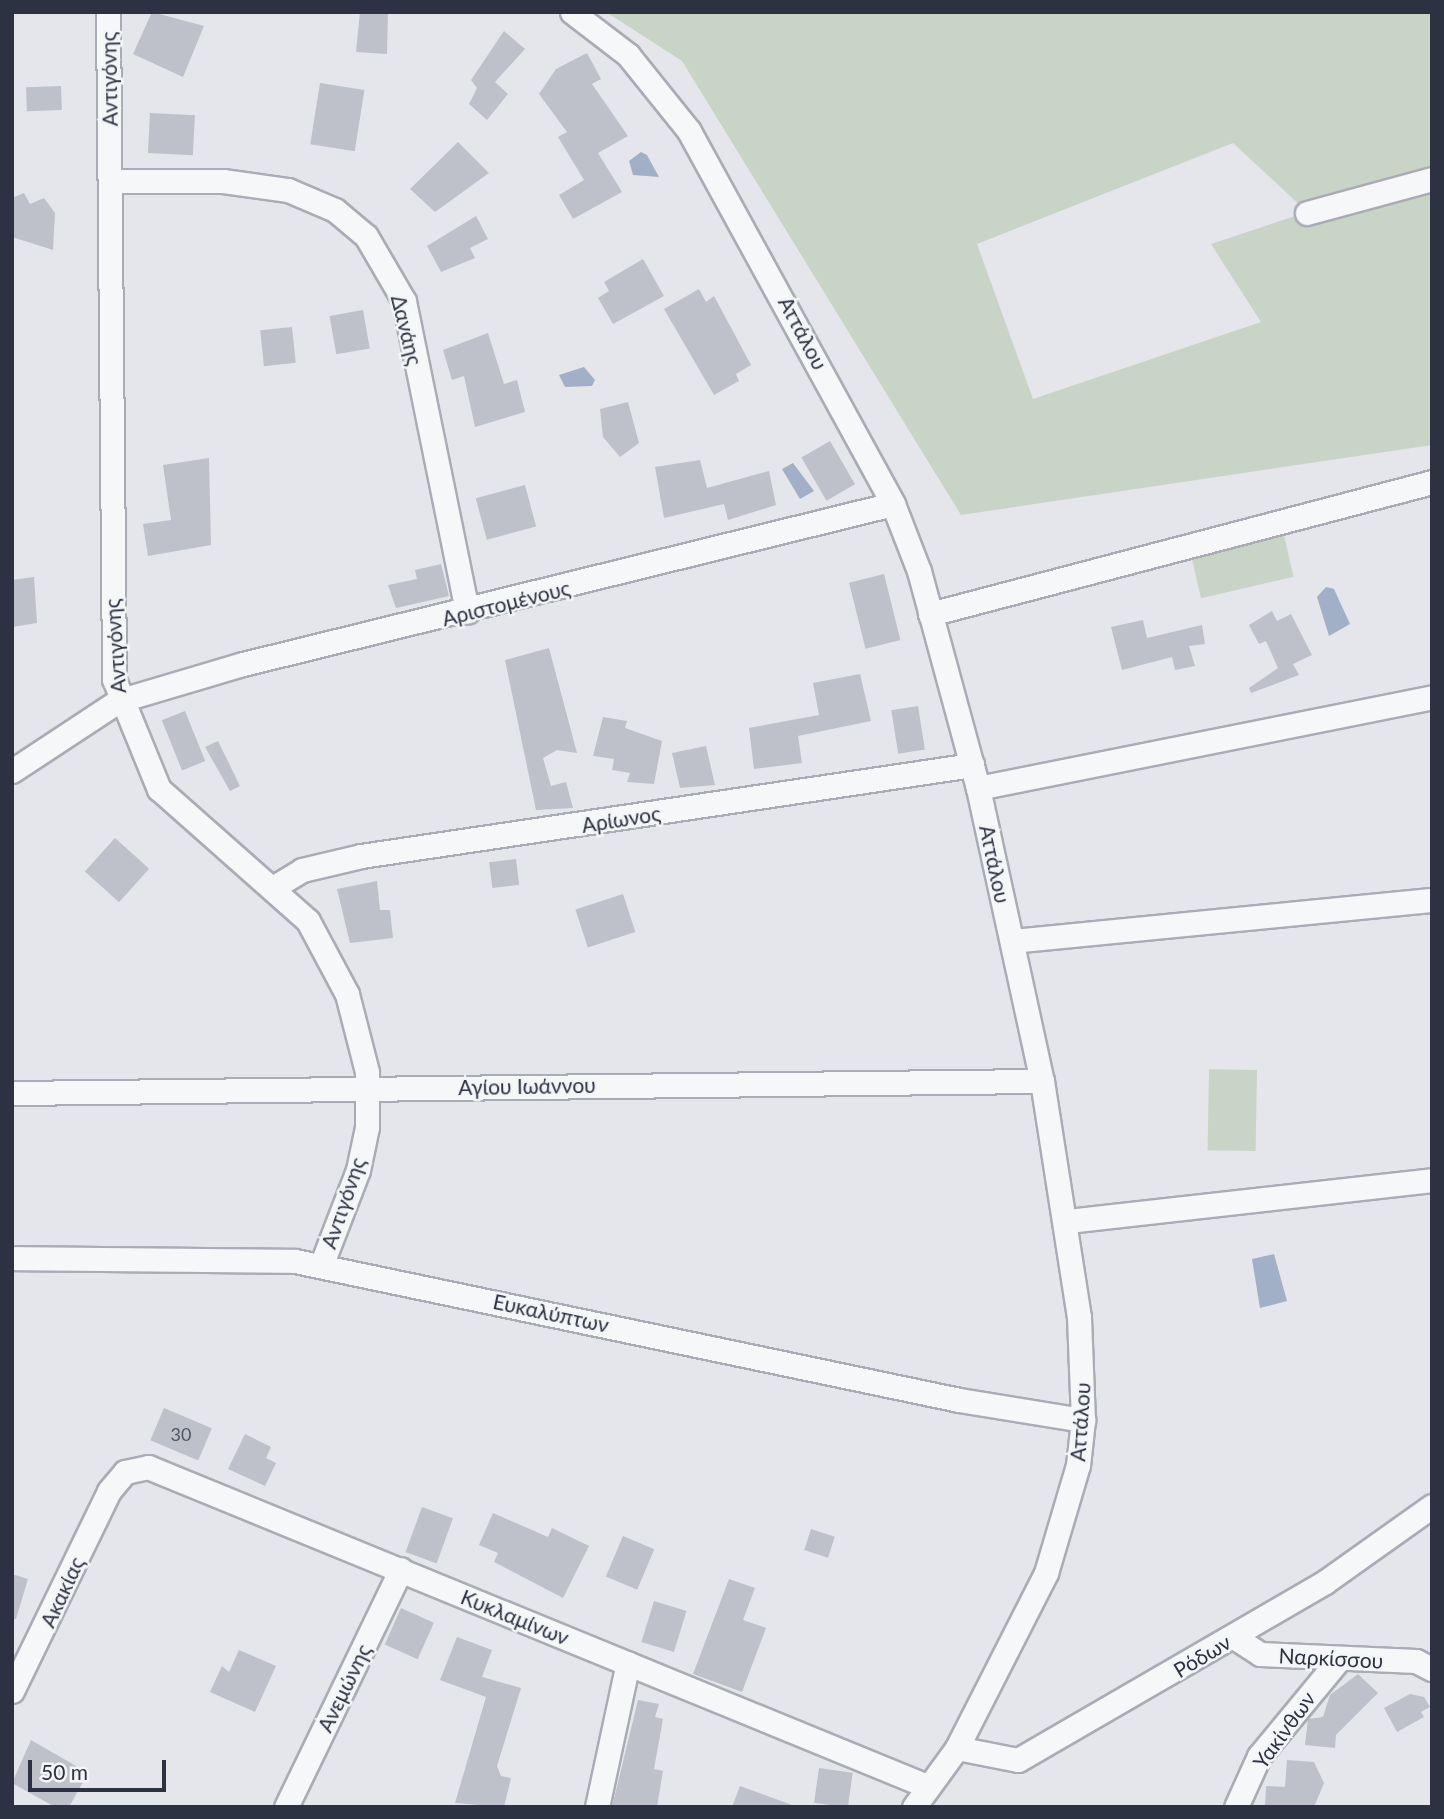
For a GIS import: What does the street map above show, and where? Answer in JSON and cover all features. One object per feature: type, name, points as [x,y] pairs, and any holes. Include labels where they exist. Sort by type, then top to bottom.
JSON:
[{"type":"street","name":"Αντιγόνης","points":[[108,12],[111,181],[111,632],[118,701],[167,798],[274,887],[314,928],[334,961],[360,1036],[369,1088],[358,1170],[321,1266]]},
{"type":"street","name":"Αττάλου","points":[[572,12],[628,55],[689,131],[893,504],[930,614],[978,788],[1042,1081],[1068,1221],[1083,1420],[1058,1545],[957,1748],[914,1807]]},
{"type":"street","points":[[1307,213],[1432,179]]},
{"type":"street","name":"Δανάης","points":[[111,181],[223,181],[288,190],[335,210],[366,236],[404,301],[467,612]]},
{"type":"street","points":[[930,614],[1432,482]]},
{"type":"street","name":"Αριστομένους","points":[[12,771],[118,701],[243,664],[467,612],[893,504]]},
{"type":"street","points":[[978,788],[1432,696]]},
{"type":"street","name":"Αρίωνος","points":[[274,887],[302,870],[361,856],[972,765]]},
{"type":"street","points":[[1012,941],[1432,901]]},
{"type":"street","name":"Αγίου Ιωάννου","points":[[12,1093],[1042,1081]]},
{"type":"street","points":[[1068,1221],[1432,1180]]},
{"type":"street","name":"Ευκαλύπτων","points":[[12,1258],[280,1260],[321,1266],[971,1403],[1083,1420]]},
{"type":"street","name":"Κυκλαμίνων","points":[[109,1491],[125,1472],[148,1467],[927,1786]]},
{"type":"street","name":"Ακακίας","points":[[12,1691],[109,1491]]},
{"type":"street","name":"Ρόδων","points":[[957,1748],[1018,1760],[1234,1637],[1432,1506]]},
{"type":"street","name":"Ανεμώνης","points":[[286,1807],[401,1569]]},
{"type":"street","name":"Ναρκίσσου","points":[[1234,1637],[1260,1654],[1416,1661],[1432,1669]]},
{"type":"street","name":"Υακίνθων","points":[[1236,1807],[1259,1756],[1340,1658]]},
{"type":"street","points":[[597,1807],[628,1663]]},
{"type":"green space","points":[[606,12],[1432,12],[1432,175],[1303,208],[1233,143],[977,244],[1033,399],[1261,322],[1211,244],[1298,215],[1432,184],[1432,445],[961,515],[682,61]]},
{"type":"green space","points":[[1283,531],[1294,577],[1201,598],[1190,552]]},
{"type":"green space","points":[[1209,1069],[1257,1070],[1256,1151],[1208,1150]]},
{"type":"water","points":[[641,152],[647,155],[659,177],[633,175],[629,161]]},
{"type":"water","points":[[584,367],[595,380],[592,386],[565,387],[559,375]]},
{"type":"water","points":[[793,463],[814,491],[800,499],[782,469]]},
{"type":"water","points":[[1326,587],[1334,589],[1350,624],[1329,636],[1317,597]]},
{"type":"water","points":[[1274,1254],[1287,1301],[1260,1308],[1252,1259]]},
{"type":"building","points":[[152,12],[204,26],[183,77],[133,54]]},
{"type":"building","points":[[360,12],[388,12],[387,54],[356,52]]},
{"type":"building","points":[[504,31],[525,49],[495,82],[508,94],[487,120],[469,104],[477,88],[471,80]]},
{"type":"building","points":[[587,53],[601,79],[592,84],[628,136],[598,153],[622,192],[573,219],[559,195],[584,180],[558,137],[567,132],[539,94],[556,69]]},
{"type":"building","points":[[320,83],[364,90],[355,151],[310,144]]},
{"type":"building","points":[[61,86],[62,110],[27,111],[26,87]]},
{"type":"building","points":[[150,113],[195,115],[193,155],[148,153]]},
{"type":"building","points":[[458,142],[489,173],[435,212],[410,189]]},
{"type":"building","points":[[24,193],[30,204],[44,198],[55,213],[53,250],[12,237],[12,198]]},
{"type":"building","points":[[476,216],[488,239],[470,248],[475,258],[441,272],[427,246]]},
{"type":"building","points":[[643,259],[664,296],[613,324],[598,298],[609,291],[604,282]]},
{"type":"building","points":[[699,289],[706,302],[714,296],[751,365],[736,374],[739,381],[714,395],[664,309]]},
{"type":"building","points":[[363,310],[370,348],[336,354],[330,316]]},
{"type":"building","points":[[292,327],[296,363],[264,366],[260,330]]},
{"type":"building","points":[[488,333],[504,384],[517,380],[525,412],[475,427],[464,376],[452,380],[443,350]]},
{"type":"building","points":[[628,402],[639,443],[620,457],[603,437],[600,409]]},
{"type":"building","points":[[830,441],[855,484],[826,501],[801,457]]},
{"type":"building","points":[[209,458],[211,545],[148,556],[143,524],[171,520],[163,465]]},
{"type":"building","points":[[700,460],[707,488],[769,471],[776,505],[728,520],[724,504],[664,518],[655,467]]},
{"type":"building","points":[[525,485],[536,527],[487,540],[476,498]]},
{"type":"building","points":[[441,564],[449,596],[396,608],[388,585],[417,579],[415,570]]},
{"type":"building","points":[[884,574],[900,640],[866,649],[849,583]]},
{"type":"building","points":[[34,577],[37,623],[12,627],[12,580]]},
{"type":"building","points":[[1272,611],[1277,621],[1291,614],[1312,655],[1293,664],[1299,675],[1251,693],[1249,688],[1278,668],[1266,641],[1259,644],[1249,625]]},
{"type":"building","points":[[1143,620],[1147,638],[1202,625],[1205,644],[1189,646],[1195,666],[1175,670],[1172,657],[1122,670],[1111,627]]},
{"type":"building","points":[[549,648],[577,753],[557,750],[543,758],[551,786],[566,782],[573,808],[536,810],[505,660]]},
{"type":"building","points":[[860,674],[871,721],[798,736],[802,763],[754,769],[749,728],[819,715],[813,683]]},
{"type":"building","points":[[918,706],[925,749],[898,754],[891,710]]},
{"type":"building","points":[[185,711],[205,761],[182,770],[162,720]]},
{"type":"building","points":[[603,717],[627,721],[625,728],[662,741],[654,784],[627,782],[630,773],[612,770],[614,759],[593,756]]},
{"type":"building","points":[[218,741],[240,786],[230,791],[205,747]]},
{"type":"building","points":[[706,746],[715,785],[680,788],[672,753]]},
{"type":"building","points":[[115,838],[149,869],[119,902],[85,871]]},
{"type":"building","points":[[516,859],[519,885],[492,888],[489,862]]},
{"type":"building","points":[[377,881],[380,910],[390,910],[393,938],[350,943],[337,889]]},
{"type":"building","points":[[623,894],[635,932],[588,947],[575,909]]},
{"type":"building","points":[[164,1408],[212,1428],[198,1461],[150,1440]]},
{"type":"building","points":[[245,1434],[271,1447],[266,1458],[276,1463],[265,1486],[228,1469]]},
{"type":"building","points":[[422,1507],[453,1518],[437,1563],[406,1552]]},
{"type":"building","points":[[493,1513],[548,1537],[552,1528],[589,1546],[563,1598],[494,1562],[498,1553],[479,1545]]},
{"type":"building","points":[[811,1529],[835,1537],[828,1558],[804,1550]]},
{"type":"building","points":[[623,1536],[654,1549],[637,1590],[606,1577]]},
{"type":"building","points":[[12,1574],[28,1579],[16,1619],[12,1619]]},
{"type":"building","points":[[729,1579],[755,1588],[743,1620],[766,1628],[742,1692],[693,1674]]},
{"type":"building","points":[[654,1601],[687,1611],[674,1652],[641,1642]]},
{"type":"building","points":[[401,1608],[434,1623],[418,1659],[385,1645]]},
{"type":"building","points":[[457,1637],[492,1650],[482,1677],[521,1688],[497,1766],[501,1776],[511,1778],[504,1807],[455,1803],[486,1697],[440,1680]]},
{"type":"building","points":[[239,1650],[276,1666],[255,1712],[210,1692],[222,1666],[229,1672]]},
{"type":"building","points":[[1358,1674],[1378,1693],[1336,1735],[1335,1748],[1305,1745],[1308,1719],[1323,1717],[1330,1695]]},
{"type":"building","points":[[1410,1694],[1424,1697],[1430,1707],[1421,1712],[1424,1717],[1397,1732],[1384,1708]]},
{"type":"building","points":[[638,1700],[659,1704],[655,1717],[663,1719],[654,1769],[663,1771],[657,1807],[612,1807]]},
{"type":"building","points":[[31,1740],[88,1773],[69,1807],[55,1807],[12,1783]]},
{"type":"building","points":[[1287,1760],[1314,1762],[1324,1783],[1314,1807],[1265,1807],[1266,1786],[1285,1787]]},
{"type":"building","points":[[819,1768],[853,1773],[848,1807],[814,1803]]},
{"type":"building","points":[[740,1786],[792,1805],[732,1807]]}]
